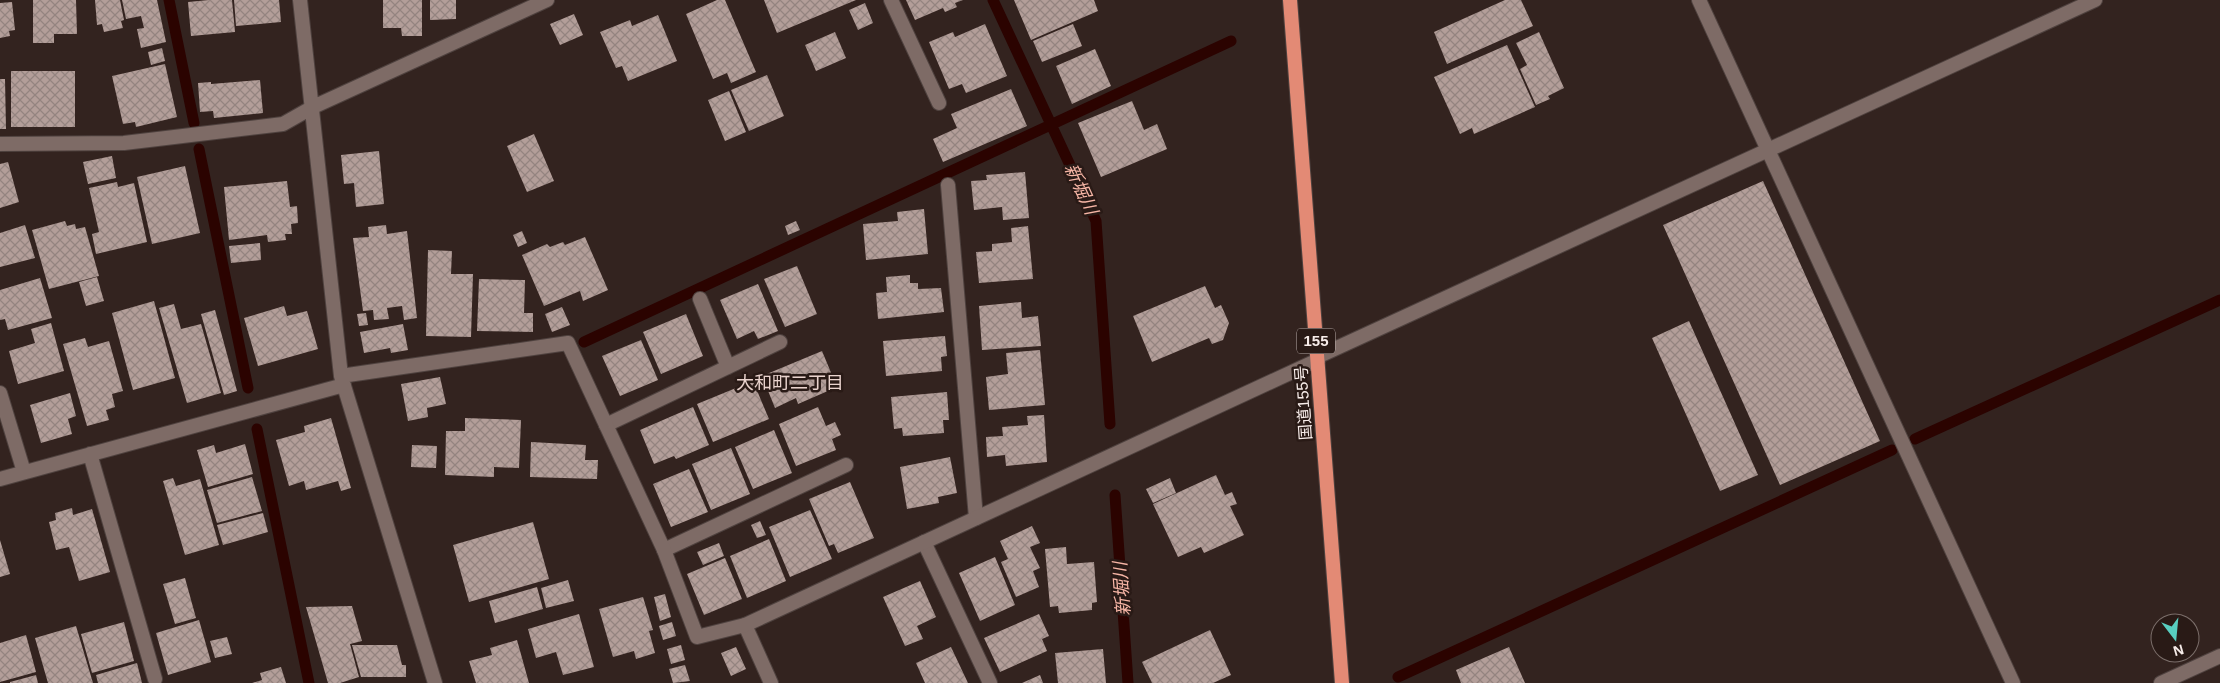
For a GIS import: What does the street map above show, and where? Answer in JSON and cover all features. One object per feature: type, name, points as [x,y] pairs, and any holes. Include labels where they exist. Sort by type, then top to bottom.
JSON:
[{"type":"highway","name":"国道155号","points":[[1290,0],[1342,683]]},
{"type":"street","points":[[300,0],[342,380],[435,683]]},
{"type":"street","points":[[0,144],[124,143],[283,124],[312,107],[547,0]]},
{"type":"street","points":[[891,0],[939,102]]},
{"type":"street","points":[[1699,0],[2013,683]]},
{"type":"street","points":[[0,479],[342,380],[568,343],[664,550],[697,637],[745,625],[2095,0]]},
{"type":"street","points":[[948,184],[976,518]]},
{"type":"street","points":[[700,299],[728,366]]},
{"type":"street","points":[[606,425],[780,342]]},
{"type":"street","points":[[0,393],[24,472]]},
{"type":"street","points":[[90,454],[155,679]]},
{"type":"street","points":[[664,550],[846,465]]},
{"type":"street","points":[[924,542],[990,683]]},
{"type":"street","points":[[745,625],[771,683]]},
{"type":"street","points":[[2161,683],[2220,656]]},
{"type":"building","points":[[33,0],[76,0],[77,34],[54,34],[54,43],[33,43]]},
{"type":"building","points":[[95,0],[120,0],[124,20],[121,21],[123,28],[104,32],[102,24],[97,25]]},
{"type":"building","points":[[122,0],[157,0],[166,42],[141,48],[137,29],[144,28],[141,16],[126,19]]},
{"type":"building","points":[[232,0],[235,32],[191,36],[188,2]]},
{"type":"building","points":[[234,0],[279,0],[281,22],[236,26]]},
{"type":"building","points":[[383,0],[422,0],[422,36],[402,36],[401,28],[383,28]]},
{"type":"building","points":[[430,0],[456,0],[456,19],[430,20]]},
{"type":"building","points":[[717,0],[725,0],[756,72],[731,83],[727,73],[713,79],[686,14]]},
{"type":"building","points":[[764,0],[856,0],[777,33]]},
{"type":"building","points":[[906,0],[963,0],[955,3],[957,7],[945,12],[943,8],[915,20]]},
{"type":"building","points":[[1014,0],[1094,0],[1098,11],[1031,40]]},
{"type":"building","points":[[1505,0],[1521,0],[1533,26],[1447,64],[1434,32]]},
{"type":"building","points":[[12,2],[15,30],[9,31],[10,36],[0,38],[0,3]]},
{"type":"building","points":[[865,3],[873,23],[858,30],[849,10]]},
{"type":"building","points":[[574,14],[583,35],[560,45],[550,24]]},
{"type":"building","points":[[658,15],[677,61],[628,81],[622,66],[616,68],[600,32],[630,20],[632,26]]},
{"type":"building","points":[[985,24],[1007,76],[966,93],[962,84],[949,89],[929,42],[953,32],[955,37]]},
{"type":"building","points":[[1073,24],[1082,46],[1042,62],[1033,41]]},
{"type":"building","points":[[835,32],[846,58],[816,71],[805,45]]},
{"type":"building","points":[[1539,32],[1564,88],[1548,96],[1550,99],[1536,105],[1520,69],[1527,65],[1516,43]]},
{"type":"building","points":[[1507,45],[1535,107],[1474,134],[1472,128],[1460,134],[1434,77]]},
{"type":"building","points":[[162,48],[165,61],[151,65],[148,52]]},
{"type":"building","points":[[1095,49],[1111,86],[1072,104],[1056,66]]},
{"type":"building","points":[[165,64],[177,117],[136,127],[135,122],[123,124],[112,76]]},
{"type":"building","points":[[11,71],[75,71],[75,127],[11,127]]},
{"type":"building","points":[[767,75],[784,116],[749,131],[731,90]]},
{"type":"building","points":[[0,79],[5,79],[6,129],[0,129]]},
{"type":"building","points":[[260,80],[263,113],[214,118],[213,111],[200,112],[198,83],[211,82],[211,84]]},
{"type":"building","points":[[1011,89],[1027,126],[943,162],[933,139],[957,128],[951,114]]},
{"type":"building","points":[[729,91],[746,132],[725,141],[708,100]]},
{"type":"building","points":[[1132,101],[1144,130],[1157,124],[1167,149],[1101,177],[1078,123]]},
{"type":"building","points":[[534,134],[554,181],[527,192],[507,146]]},
{"type":"building","points":[[379,151],[384,204],[356,207],[354,183],[344,184],[341,155]]},
{"type":"building","points":[[112,156],[116,178],[88,184],[83,162]]},
{"type":"building","points":[[8,162],[19,202],[0,208],[0,164]]},
{"type":"building","points":[[185,166],[200,233],[152,244],[137,177]]},
{"type":"building","points":[[1025,172],[1029,218],[1003,220],[1002,207],[974,210],[971,181],[987,180],[986,175]]},
{"type":"building","points":[[287,181],[290,207],[297,206],[298,223],[291,224],[292,234],[285,234],[286,240],[268,242],[267,235],[229,240],[224,187]]},
{"type":"building","points":[[1763,181],[1880,441],[1780,485],[1663,225]]},
{"type":"building","points":[[117,182],[118,187],[134,183],[147,242],[96,254],[92,234],[99,232],[89,188]]},
{"type":"building","points":[[924,209],[928,254],[866,260],[863,224],[898,221],[897,212]]},
{"type":"building","points":[[65,221],[67,226],[75,224],[76,229],[85,227],[99,276],[49,289],[32,230]]},
{"type":"building","points":[[796,221],[800,230],[788,235],[785,226]]},
{"type":"building","points":[[25,225],[35,258],[0,267],[0,233]]},
{"type":"building","points":[[386,225],[387,234],[407,231],[417,318],[404,320],[402,306],[387,308],[389,319],[374,320],[373,310],[363,311],[353,238],[369,237],[368,227]]},
{"type":"building","points":[[1028,226],[1033,279],[979,283],[976,252],[992,251],[992,244],[1012,242],[1011,228]]},
{"type":"building","points":[[522,231],[527,243],[518,247],[513,235]]},
{"type":"building","points":[[585,237],[608,290],[583,301],[580,291],[544,306],[522,255],[547,244],[550,247],[563,242],[565,245]]},
{"type":"building","points":[[260,243],[261,260],[231,263],[229,246]]},
{"type":"building","points":[[428,250],[452,251],[451,274],[473,274],[471,337],[426,336]]},
{"type":"building","points":[[797,266],[817,314],[785,327],[764,279]]},
{"type":"building","points":[[910,275],[910,283],[918,283],[918,289],[941,288],[944,312],[878,319],[876,293],[887,292],[886,277]]},
{"type":"building","points":[[97,277],[104,301],[86,306],[79,282]]},
{"type":"building","points":[[40,278],[52,318],[8,330],[5,319],[0,320],[0,290]]},
{"type":"building","points":[[479,279],[525,280],[524,313],[533,313],[533,332],[477,331]]},
{"type":"building","points":[[758,284],[778,331],[758,339],[754,331],[737,339],[720,300]]},
{"type":"building","points":[[1205,286],[1215,308],[1221,305],[1229,323],[1223,340],[1212,344],[1209,338],[1152,362],[1133,316]]},
{"type":"building","points":[[154,301],[175,378],[133,390],[112,313]]},
{"type":"building","points":[[1021,302],[1022,318],[1038,316],[1041,346],[982,350],[979,306]]},
{"type":"building","points":[[174,304],[181,329],[201,324],[221,393],[187,403],[159,308]]},
{"type":"building","points":[[284,306],[287,316],[307,311],[318,349],[258,366],[244,318]]},
{"type":"building","points":[[562,307],[570,325],[552,332],[545,314]]},
{"type":"building","points":[[215,310],[237,391],[224,395],[201,314]]},
{"type":"building","points":[[366,313],[368,325],[359,326],[357,314]]},
{"type":"building","points":[[686,314],[703,356],[661,374],[643,332]]},
{"type":"building","points":[[1689,321],[1758,475],[1720,491],[1652,338]]},
{"type":"building","points":[[51,323],[64,371],[18,384],[9,351],[35,343],[31,329]]},
{"type":"building","points":[[403,324],[408,350],[391,353],[390,348],[364,353],[360,332]]},
{"type":"building","points":[[945,336],[947,356],[941,357],[942,371],[886,376],[883,341]]},
{"type":"building","points":[[85,338],[88,347],[109,341],[123,391],[112,394],[115,407],[106,410],[109,420],[87,426],[63,344]]},
{"type":"building","points":[[641,340],[658,380],[620,396],[602,356]]},
{"type":"building","points":[[1040,350],[1045,405],[989,410],[986,377],[1008,374],[1006,353]]},
{"type":"building","points":[[822,351],[837,387],[798,404],[796,398],[775,408],[762,376]]},
{"type":"building","points":[[440,377],[446,404],[427,408],[428,417],[408,421],[401,384]]},
{"type":"building","points":[[753,381],[769,419],[713,442],[697,404]]},
{"type":"building","points":[[947,392],[949,420],[943,420],[944,433],[903,436],[902,428],[894,429],[891,397]]},
{"type":"building","points":[[70,393],[76,416],[68,419],[72,434],[41,443],[30,405]]},
{"type":"building","points":[[693,407],[709,445],[676,459],[674,456],[654,464],[640,430]]},
{"type":"building","points":[[818,407],[826,426],[835,422],[841,435],[832,439],[836,450],[796,466],[779,424]]},
{"type":"building","points":[[1044,415],[1047,462],[1006,466],[1005,455],[987,457],[986,437],[1003,436],[1002,427],[1028,425],[1027,416]]},
{"type":"building","points":[[331,418],[351,488],[341,491],[338,481],[306,490],[304,481],[289,486],[276,440],[305,432],[304,426]]},
{"type":"building","points":[[465,418],[521,420],[519,468],[494,467],[494,477],[445,475],[446,431],[465,431]]},
{"type":"building","points":[[774,430],[792,473],[753,489],[735,447]]},
{"type":"building","points":[[531,442],[586,445],[585,460],[598,460],[597,479],[530,477]]},
{"type":"building","points":[[245,444],[253,474],[208,487],[197,450],[214,445],[216,453]]},
{"type":"building","points":[[412,445],[437,446],[436,468],[411,467]]},
{"type":"building","points":[[731,448],[750,494],[711,510],[692,464]]},
{"type":"building","points":[[950,457],[957,493],[938,497],[939,503],[907,509],[900,467]]},
{"type":"building","points":[[689,469],[708,512],[671,527],[653,484]]},
{"type":"building","points":[[1216,475],[1225,495],[1232,492],[1237,504],[1230,506],[1244,535],[1204,553],[1201,547],[1178,557],[1153,504]]},
{"type":"building","points":[[252,477],[262,511],[217,523],[207,490]]},
{"type":"building","points":[[173,478],[176,486],[200,479],[219,545],[185,555],[163,481]]},
{"type":"building","points":[[1170,478],[1176,493],[1153,503],[1146,489]]},
{"type":"building","points":[[850,482],[874,538],[838,553],[834,544],[829,546],[809,499]]},
{"type":"building","points":[[72,508],[73,515],[92,509],[110,572],[79,581],[69,547],[56,550],[49,522],[56,520],[55,513]]},
{"type":"building","points":[[810,510],[832,559],[790,577],[769,527]]},
{"type":"building","points":[[263,513],[268,532],[223,545],[217,525]]},
{"type":"building","points":[[760,521],[766,535],[757,538],[751,525]]},
{"type":"building","points":[[533,522],[549,579],[469,602],[453,545]]},
{"type":"building","points":[[1032,526],[1040,543],[1030,547],[1040,568],[1033,571],[1039,587],[1016,597],[1001,562],[1008,559],[1000,541]]},
{"type":"building","points":[[769,539],[786,581],[747,598],[730,556]]},
{"type":"building","points":[[0,540],[10,574],[0,577]]},
{"type":"building","points":[[719,543],[724,556],[703,565],[697,552]]},
{"type":"building","points":[[1066,547],[1067,564],[1094,562],[1097,602],[1092,603],[1092,610],[1059,613],[1058,606],[1050,607],[1045,549]]},
{"type":"building","points":[[995,557],[1015,605],[980,621],[959,573]]},
{"type":"building","points":[[725,558],[742,599],[704,615],[687,574]]},
{"type":"building","points":[[185,578],[196,618],[175,624],[163,584]]},
{"type":"building","points":[[568,580],[574,601],[546,608],[541,588]]},
{"type":"building","points":[[920,581],[936,617],[917,626],[923,639],[905,646],[883,597]]},
{"type":"building","points":[[537,587],[543,609],[495,623],[489,601]]},
{"type":"building","points":[[665,594],[671,617],[660,621],[654,597]]},
{"type":"building","points":[[643,597],[653,630],[649,631],[655,653],[636,659],[634,651],[613,657],[599,609]]},
{"type":"building","points":[[352,606],[362,641],[350,644],[359,677],[340,683],[328,683],[306,607]]},
{"type":"building","points":[[579,614],[594,667],[563,675],[556,652],[536,658],[528,629]]},
{"type":"building","points":[[1039,614],[1049,636],[1042,639],[1047,651],[1000,672],[984,638]]},
{"type":"building","points":[[199,620],[211,662],[168,675],[156,633]]},
{"type":"building","points":[[124,622],[134,661],[92,673],[81,634]]},
{"type":"building","points":[[672,622],[676,636],[663,640],[659,626]]},
{"type":"building","points":[[76,626],[93,683],[48,683],[35,638]]},
{"type":"building","points":[[1210,630],[1231,675],[1213,683],[1152,683],[1142,662]]},
{"type":"building","points":[[26,635],[36,672],[0,682],[0,643]]},
{"type":"building","points":[[227,637],[232,654],[215,658],[210,641]]},
{"type":"building","points":[[517,640],[529,683],[476,683],[469,661],[492,655],[490,648]]},
{"type":"building","points":[[352,645],[397,645],[402,665],[406,665],[406,677],[361,677]]},
{"type":"building","points":[[681,645],[685,660],[671,664],[667,649]]},
{"type":"building","points":[[736,647],[746,669],[731,676],[721,653]]},
{"type":"building","points":[[951,647],[968,683],[925,683],[916,663]]},
{"type":"building","points":[[1509,647],[1525,683],[1461,683],[1456,670]]},
{"type":"building","points":[[1103,649],[1106,683],[1058,683],[1055,653]]},
{"type":"building","points":[[137,663],[142,683],[98,683],[96,675]]},
{"type":"building","points":[[685,665],[690,681],[673,683],[669,669]]},
{"type":"building","points":[[281,667],[286,683],[252,683],[262,680],[260,673]]},
{"type":"building","points":[[36,675],[38,683],[10,683],[10,682]]},
{"type":"building","points":[[1040,675],[1043,683],[1022,683]]},
{"type":"waterway","points":[[169,0],[194,123]]},
{"type":"waterway","name":"新堀川","points":[[993,0],[1096,221],[1110,424]]},
{"type":"waterway","points":[[584,342],[1231,41]]},
{"type":"waterway","points":[[199,149],[248,388]]},
{"type":"waterway","points":[[1915,439],[2220,300]]},
{"type":"waterway","points":[[257,429],[309,683]]},
{"type":"waterway","points":[[1398,677],[1892,450]]},
{"type":"waterway","name":"新堀川","points":[[1115,495],[1128,683]]},
{"type":"district","name":"大和町二丁目","points":[[790,383]]}]
